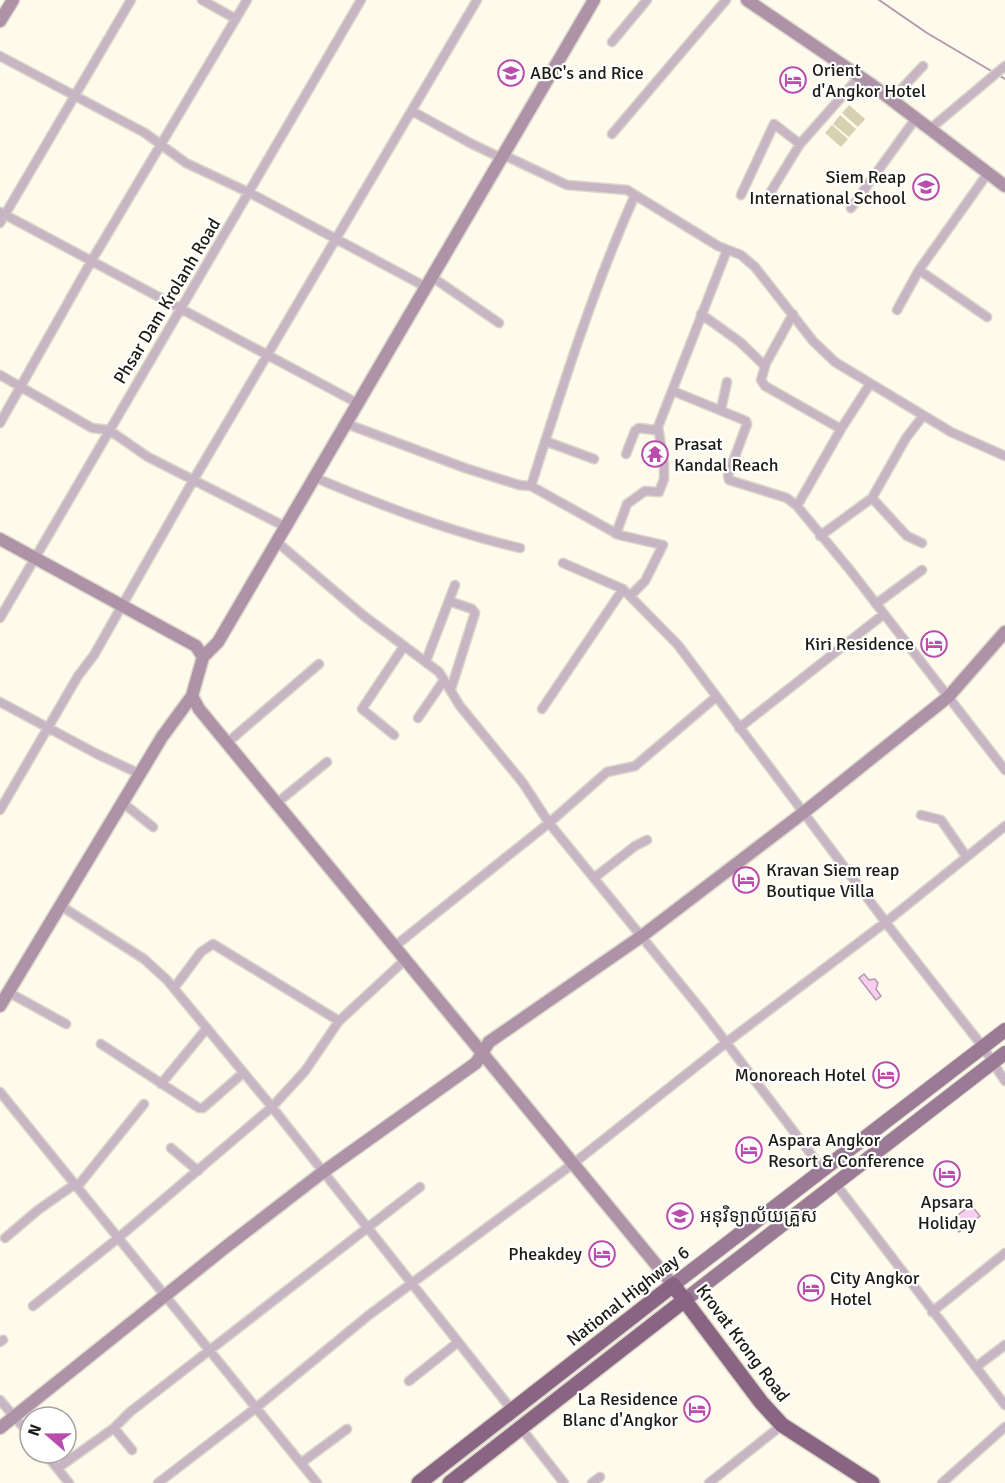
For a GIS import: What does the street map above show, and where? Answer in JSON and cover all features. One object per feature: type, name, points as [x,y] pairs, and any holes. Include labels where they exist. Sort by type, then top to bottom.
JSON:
[{"type":"highway","name":"Krovat Krong Road","points":[[674,1285],[760,1402],[782,1425],[872,1483]]},
{"type":"highway","name":"National Highway 6","points":[[419,1483],[674,1285]]},
{"type":"highway","name":"National Highway 6","points":[[450,1483],[686,1299]]},
{"type":"main road","name":"National Highway 6","points":[[674,1285],[1005,1030]]},
{"type":"main road","name":"National Highway 6","points":[[686,1299],[1005,1053]]},
{"type":"street","points":[[0,21],[13,0]]},
{"type":"street","points":[[131,0],[2,216],[92,260],[267,357],[359,404]]},
{"type":"street","points":[[202,0],[236,19]]},
{"type":"street","points":[[0,423],[160,143],[247,0]]},
{"type":"street","name":"Phsar Dam Krolanh Road","points":[[0,618],[361,0]]},
{"type":"street","points":[[0,810],[477,0]]},
{"type":"street","points":[[0,1006],[179,711],[192,696],[203,657],[218,642],[316,478],[594,0]]},
{"type":"street","points":[[612,42],[647,0]]},
{"type":"street","points":[[612,134],[726,0]]},
{"type":"street","points":[[747,0],[892,99],[1005,186]]},
{"type":"street","points":[[0,56],[160,143],[186,164],[250,193],[337,240],[429,282],[500,323]]},
{"type":"street","points":[[892,99],[924,66]]},
{"type":"street","points":[[930,129],[996,76],[1005,66]]},
{"type":"street","points":[[770,193],[800,144],[860,76]]},
{"type":"street","points":[[412,111],[495,155],[504,156],[567,185],[617,188],[635,195],[747,259],[826,355],[951,432],[1005,456]]},
{"type":"street","points":[[851,208],[916,118]]},
{"type":"street","points":[[741,195],[774,124],[800,144]]},
{"type":"street","points":[[897,310],[919,270],[988,173]]},
{"type":"street","points":[[531,486],[615,239],[635,195]]},
{"type":"street","points":[[616,534],[627,504],[645,491],[659,492],[664,479],[664,464],[658,427],[726,249]]},
{"type":"street","points":[[919,270],[987,317]]},
{"type":"street","points":[[701,314],[740,342],[765,366]]},
{"type":"street","points":[[793,314],[765,366],[761,380],[765,386],[841,429]]},
{"type":"street","points":[[0,375],[92,428],[109,430],[148,457],[286,527]]},
{"type":"street","points":[[721,409],[728,382]]},
{"type":"street","points":[[797,506],[870,384]]},
{"type":"street","points":[[673,391],[741,417],[747,424],[728,475],[729,480],[787,498],[797,506],[1005,770]]},
{"type":"street","points":[[820,536],[872,498],[906,438],[923,416]]},
{"type":"street","points":[[347,424],[465,468],[519,485],[531,486],[616,534],[663,544],[645,581],[630,596]]},
{"type":"street","points":[[626,454],[635,431],[639,428],[654,430],[658,427]]},
{"type":"street","points":[[545,441],[594,459]]},
{"type":"street","points":[[316,478],[371,502],[482,539],[520,548]]},
{"type":"street","points":[[872,498],[907,536],[922,543]]},
{"type":"street","points":[[0,539],[190,641],[203,657]]},
{"type":"street","points":[[277,542],[364,616],[426,661],[444,680],[460,706],[523,783],[549,823],[727,1042],[823,1170]]},
{"type":"street","points":[[563,563],[623,589],[678,645],[803,813],[983,1047],[1005,1081]]},
{"type":"street","points":[[876,604],[922,570]]},
{"type":"street","points":[[426,661],[455,585]]},
{"type":"street","points":[[542,709],[623,589]]},
{"type":"street","points":[[449,601],[472,609],[476,613],[451,689]]},
{"type":"street","points":[[739,728],[884,614]]},
{"type":"street","points":[[0,1428],[323,1172],[476,1063],[489,1042],[642,936],[803,813],[948,696],[1005,632]]},
{"type":"street","points":[[394,735],[362,709],[405,646]]},
{"type":"street","points":[[227,743],[319,664]]},
{"type":"street","points":[[418,718],[444,680]]},
{"type":"street","points":[[192,696],[199,709],[674,1285]]},
{"type":"street","points":[[395,946],[549,823],[607,772],[635,766],[716,697]]},
{"type":"street","points":[[0,702],[97,754],[140,774]]},
{"type":"street","points":[[278,802],[327,762]]},
{"type":"street","points":[[123,803],[153,827]]},
{"type":"street","points":[[921,815],[940,820],[966,856]]},
{"type":"street","points":[[158,1483],[257,1407],[369,1315],[412,1286],[574,1163],[727,1042],[886,922],[1005,826]]},
{"type":"street","points":[[594,878],[635,846],[647,840]]},
{"type":"street","points":[[61,906],[144,959],[174,988],[272,1107],[512,1410]]},
{"type":"street","points":[[174,988],[201,952],[213,944],[339,1021]]},
{"type":"street","points":[[33,1306],[117,1239],[272,1107],[305,1071],[339,1021],[406,959]]},
{"type":"street","points":[[8,992],[66,1024]]},
{"type":"street","points":[[161,1084],[207,1028]]},
{"type":"street","points":[[101,1044],[201,1109],[243,1073]]},
{"type":"street","points":[[0,1092],[317,1483]]},
{"type":"street","points":[[5,1238],[38,1210],[76,1186],[144,1104]]},
{"type":"street","points":[[171,1148],[198,1171]]},
{"type":"street","points":[[835,1183],[1005,1404]]},
{"type":"street","points":[[58,1468],[114,1428],[130,1412],[420,1187]]},
{"type":"street","points":[[932,1312],[1005,1253]]},
{"type":"street","points":[[409,1381],[457,1343]]},
{"type":"street","points":[[976,1367],[1005,1345]]},
{"type":"street","points":[[0,1400],[18,1421]]},
{"type":"street","points":[[709,1483],[782,1425]]},
{"type":"street","points":[[942,1483],[1005,1427]]},
{"type":"street","points":[[114,1428],[132,1450]]},
{"type":"street","points":[[521,1428],[564,1483]]},
{"type":"street","points":[[301,1463],[347,1429]]},
{"type":"street","points":[[55,1465],[69,1483]]},
{"type":"street","points":[[592,1483],[600,1477]]},
{"type":"shaded area","points":[[849,105],[865,119],[858,127],[842,113]]},
{"type":"shaded area","points":[[840,115],[856,129],[849,137],[833,124]]},
{"type":"shaded area","points":[[832,125],[848,139],[841,147],[825,133]]},
{"type":"shaded area","points":[[864,974],[869,980],[875,979],[878,983],[876,989],[881,996],[876,1000],[859,978]]},
{"type":"shaded area","points":[[971,1205],[980,1216],[959,1232],[950,1221]]},
{"type":"waterway","points":[[879,0],[927,33],[993,72]]},
{"type":"waterway","points":[[998,75],[1005,79]]},
{"type":"place","name":"ABC's and Rice","points":[[511,73]]},
{"type":"place","name":"Orient d'Angkor Hotel","points":[[793,80]]},
{"type":"place","name":"Siem Reap International School","points":[[926,187]]},
{"type":"place","name":"Prasat Kandal Reach","points":[[655,454]]},
{"type":"place","name":"Kiri Residence","points":[[934,644]]},
{"type":"place","name":"Kravan Siem reap Boutique Villa","points":[[746,880]]},
{"type":"place","name":"Monoreach Hotel","points":[[886,1075]]},
{"type":"place","name":"Aspara Angkor Resort & Conference","points":[[749,1150]]},
{"type":"place","name":"Apsara Holiday","points":[[947,1174]]},
{"type":"place","name":"អនុវិទ្យាល័យគ្រួស","points":[[680,1216]]},
{"type":"place","name":"Pheakdey","points":[[602,1254]]},
{"type":"place","name":"City Angkor Hotel","points":[[811,1288]]},
{"type":"place","name":"La Residence Blanc d'Angkor","points":[[697,1409]]}]
